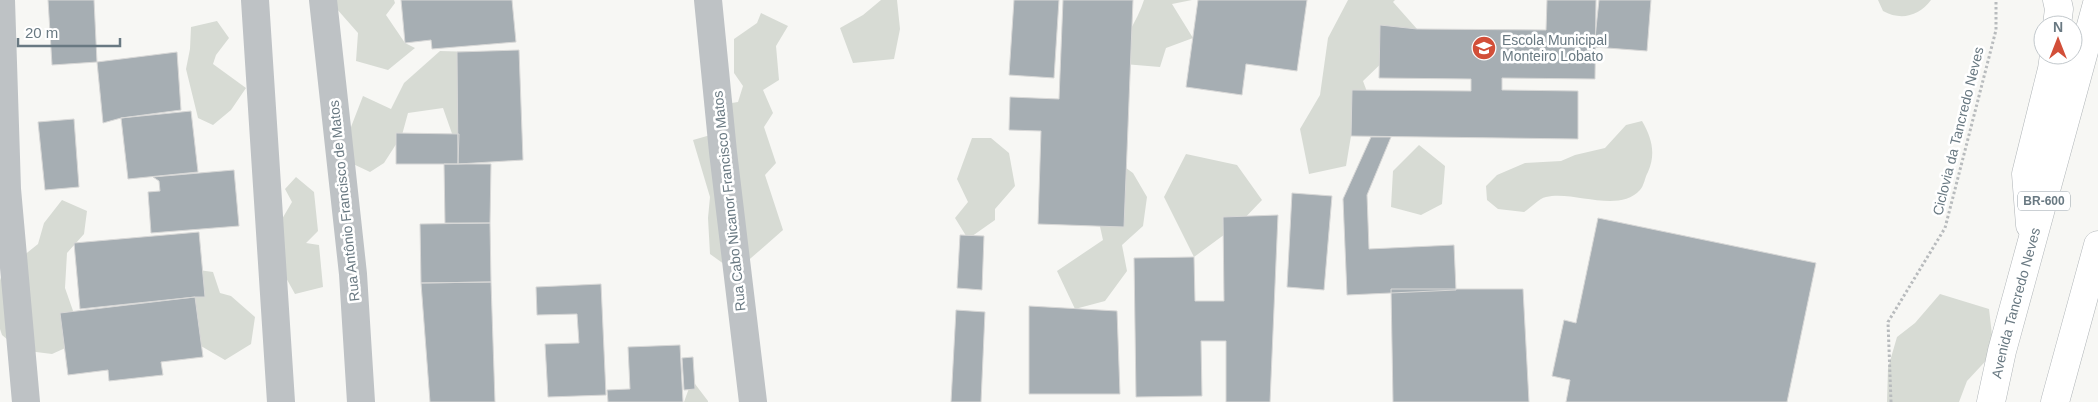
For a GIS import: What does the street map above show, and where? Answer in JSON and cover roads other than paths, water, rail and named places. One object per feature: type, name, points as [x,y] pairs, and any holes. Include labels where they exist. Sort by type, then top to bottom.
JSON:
[{"type":"main road","points":[[2057,0],[2058,15]]},
{"type":"main road","name":"Avenida Tancredo Neves","points":[[1991,402],[2002,351],[2098,0]]},
{"type":"main road","points":[[2032,245],[2026,174],[2053,65]]},
{"type":"main road","points":[[2055,402],[2098,245]]},
{"type":"street","points":[[1,0],[8,190],[26,402]]},
{"type":"street","points":[[255,0],[280,402]]},
{"type":"street","name":"Rua Antônio Francisco de Matos","points":[[323,0],[353,274],[362,402]]},
{"type":"street","name":"Rua Cabo Nicanor Francisco Matos","points":[[708,0],[724,162],[753,402]]},
{"type":"place","name":"Escola Municipal Monteiro Lobato","points":[[1484,48]]}]
